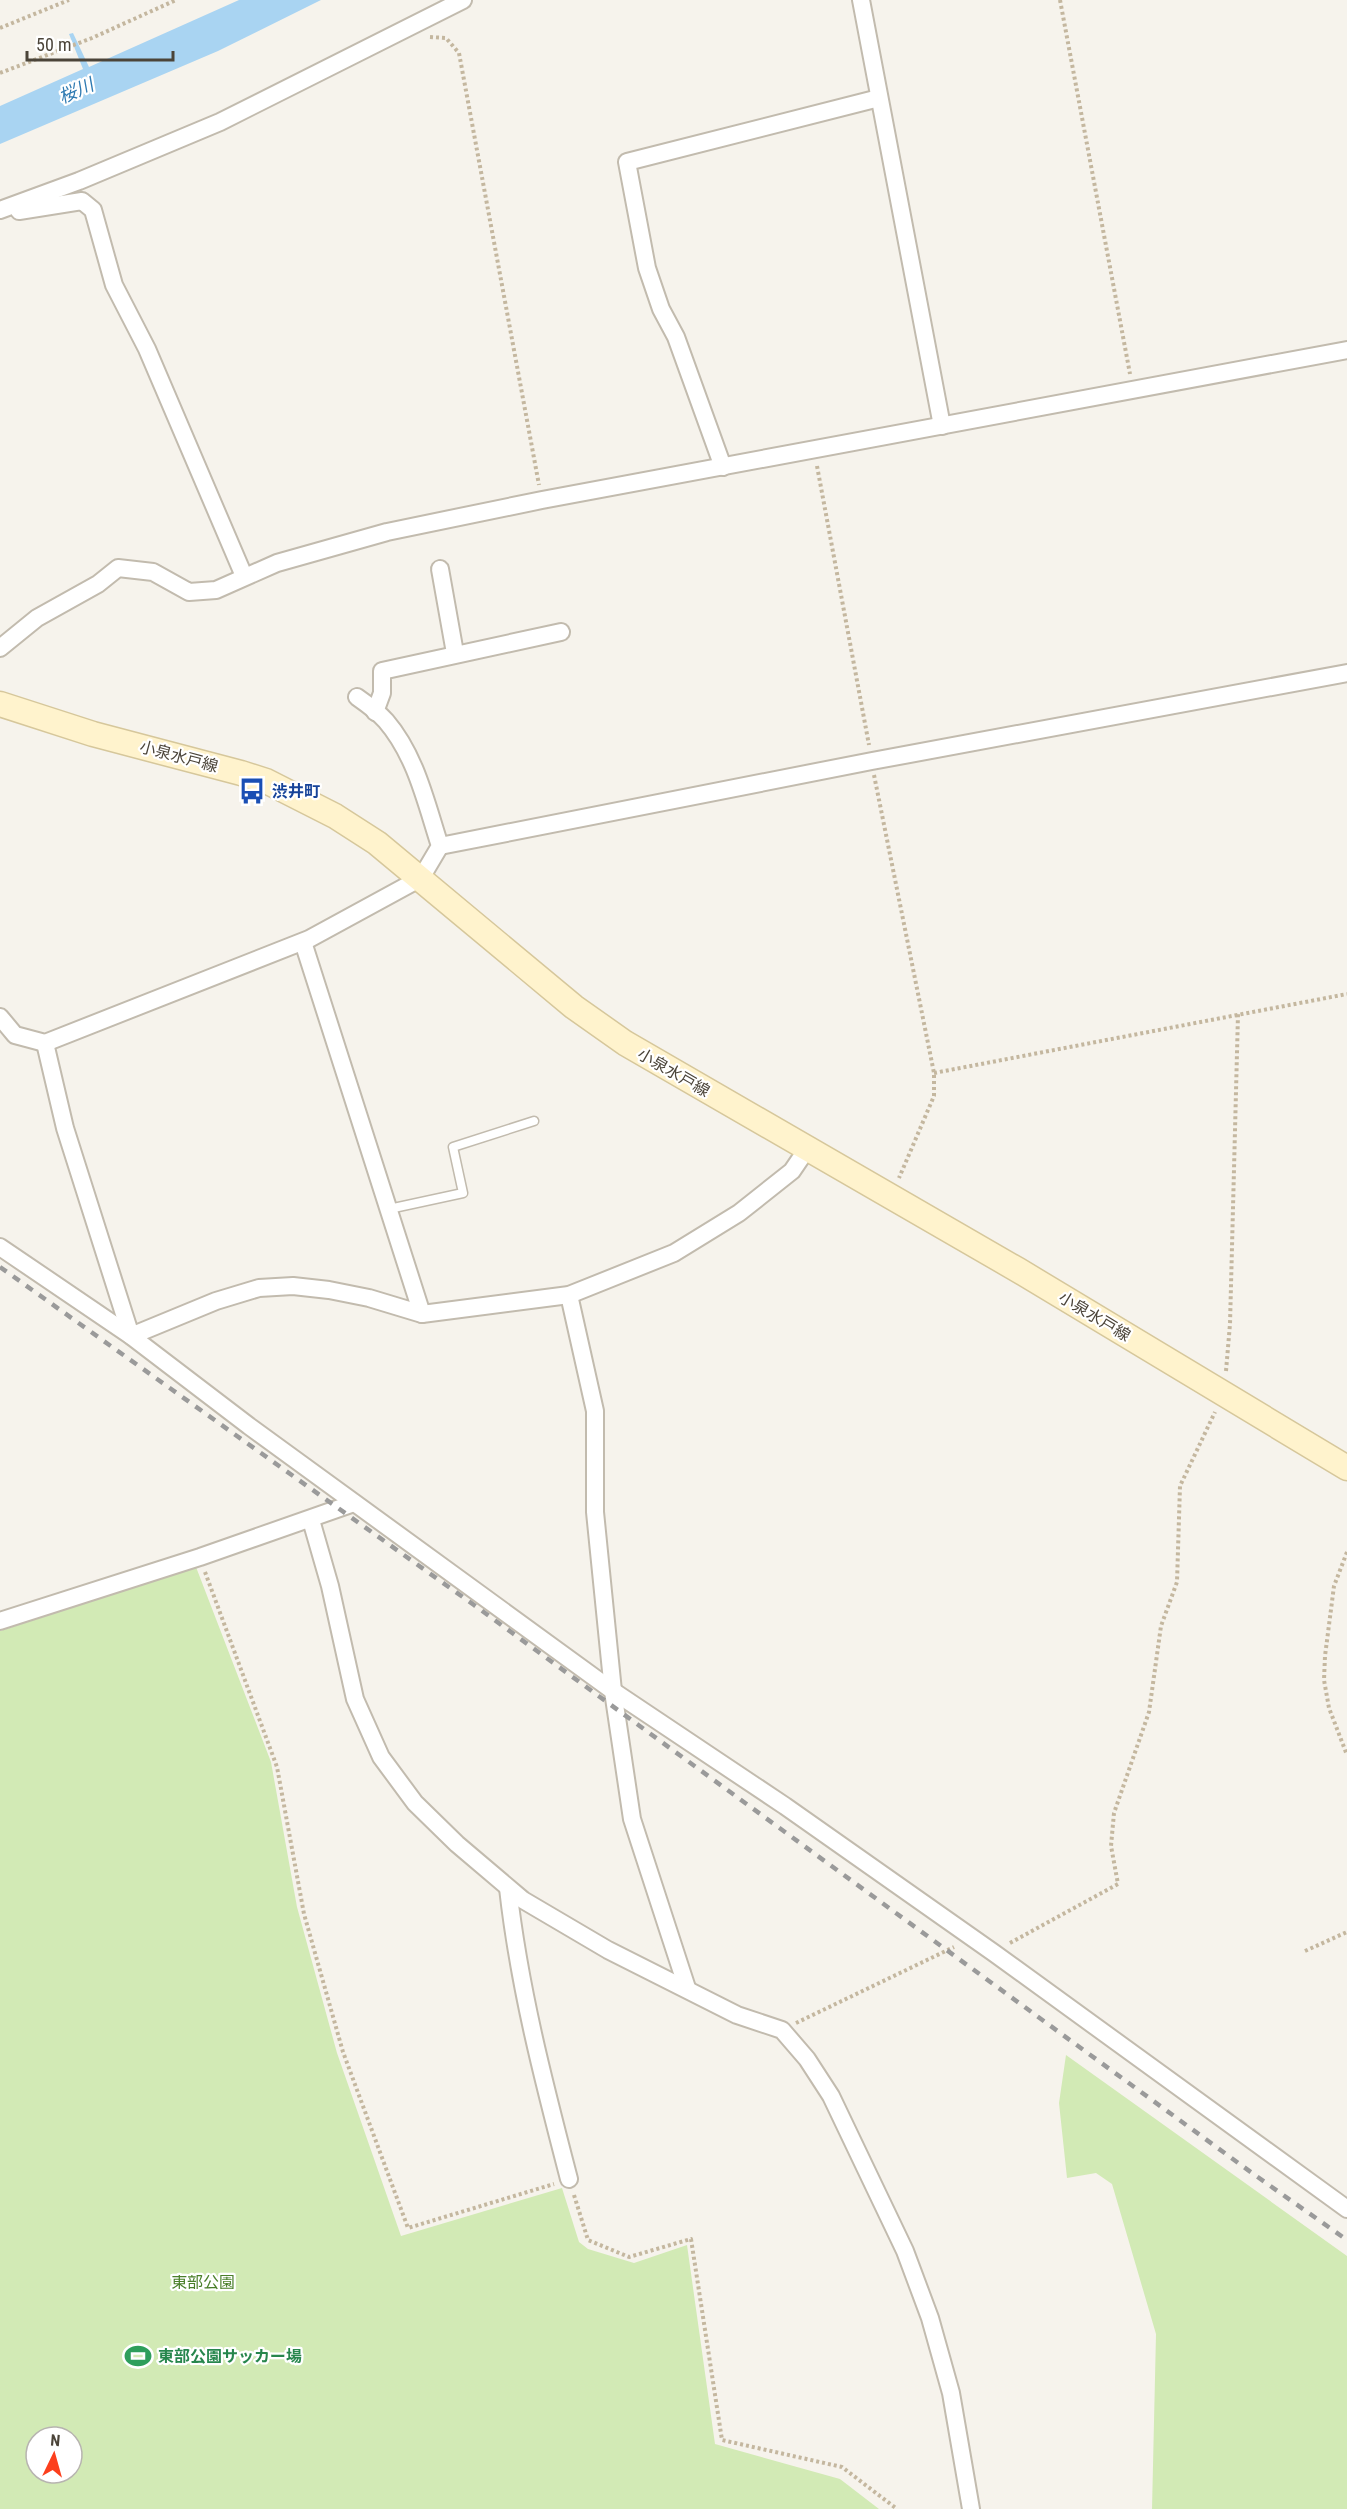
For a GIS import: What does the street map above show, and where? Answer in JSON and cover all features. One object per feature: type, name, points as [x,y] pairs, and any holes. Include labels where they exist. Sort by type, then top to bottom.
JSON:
[{"type":"main road","name":"小泉水戸線","points":[[0,704],[93,734],[266,781],[335,816],[377,843],[574,1007],[625,1043],[1018,1270],[1347,1468]]},
{"type":"street","points":[[0,210],[79,181],[220,122],[463,0]]},
{"type":"street","points":[[861,0],[942,426]]},
{"type":"street","points":[[723,467],[676,337],[661,309],[646,268],[627,162],[879,98]]},
{"type":"street","points":[[0,210],[15,212],[81,201],[93,210],[114,285],[147,349],[244,576]]},
{"type":"street","points":[[0,648],[37,618],[98,584],[118,568],[153,572],[189,592],[216,590],[277,563],[387,532],[542,500],[1347,350]]},
{"type":"street","points":[[440,569],[455,653]]},
{"type":"street","points":[[375,712],[382,693],[382,671],[455,653],[561,632]]},
{"type":"street","points":[[0,1017],[15,1035],[45,1044],[303,942],[421,878],[440,846],[872,761],[1347,673]]},
{"type":"street","points":[[357,697],[385,720],[406,750],[420,783],[440,846]]},
{"type":"street","points":[[303,942],[422,1314]]},
{"type":"street","points":[[45,1044],[65,1128],[131,1336]]},
{"type":"street","points":[[131,1336],[216,1300],[259,1288],[293,1286],[329,1290],[369,1298],[422,1314],[569,1295],[674,1252],[739,1213],[792,1171],[807,1149]]},
{"type":"street","points":[[0,1247],[131,1336],[354,1503],[614,1691],[784,1806],[994,1953],[1347,2209]]},
{"type":"street","points":[[569,1295],[595,1411],[595,1512],[614,1691],[632,1819],[687,1988]]},
{"type":"street","points":[[0,1621],[311,1520],[354,1503]]},
{"type":"street","points":[[311,1520],[330,1586],[355,1699],[381,1757],[415,1803],[457,1844],[523,1900],[608,1950],[737,2015],[782,2030],[807,2059],[831,2096],[905,2251],[930,2318],[951,2393],[970,2509]]},
{"type":"street","points":[[508,1888],[514,1942],[532,2029],[569,2180]]},
{"type":"lane","points":[[388,1209],[463,1193],[453,1147],[534,1121]]},
{"type":"path","points":[[0,28],[69,0]]},
{"type":"path","points":[[0,73],[92,38],[176,0]]},
{"type":"path","points":[[1060,0],[1133,389]]},
{"type":"path","points":[[422,39],[433,36],[446,38],[459,53],[542,500]]},
{"type":"path","points":[[891,1198],[934,1096],[934,1073],[1347,994]]},
{"type":"path","points":[[994,1953],[1118,1884],[1111,1846],[1114,1813],[1149,1712],[1161,1626],[1177,1582],[1180,1486],[1225,1393],[1230,1324],[1238,1014]]},
{"type":"path","points":[[1347,1552],[1334,1586],[1324,1656],[1324,1680],[1329,1708],[1347,1755]]},
{"type":"path","points":[[200,1557],[277,1767],[304,1914],[337,2029],[408,2228],[569,2180],[588,2240],[628,2257],[691,2239],[722,2440],[842,2468],[897,2509]]},
{"type":"path","points":[[1305,1951],[1347,1932]]},
{"type":"path","points":[[782,2030],[971,1939]]},
{"type":"green space","name":"東部公園","points":[[196,1567],[271,1762],[297,1907],[337,2053],[401,2236],[562,2188],[579,2242],[588,2249],[634,2263],[687,2245],[715,2444],[840,2479],[879,2509],[0,2509],[0,1631]]},
{"type":"green space","points":[[1066,2055],[1347,2256],[1347,2509],[1152,2509],[1156,2334],[1112,2184],[1096,2173],[1067,2178],[1059,2103]]},
{"type":"water","name":"桜川","points":[[239,0],[321,0],[218,51],[0,144],[0,106],[83,69],[69,34],[73,33],[89,67]]},
{"type":"railway","points":[[0,1267],[474,1605],[1347,2240]]},
{"type":"place","name":"渋井町","points":[[252,791]]},
{"type":"place","name":"東部公園サッカー場","points":[[138,2356]]}]
